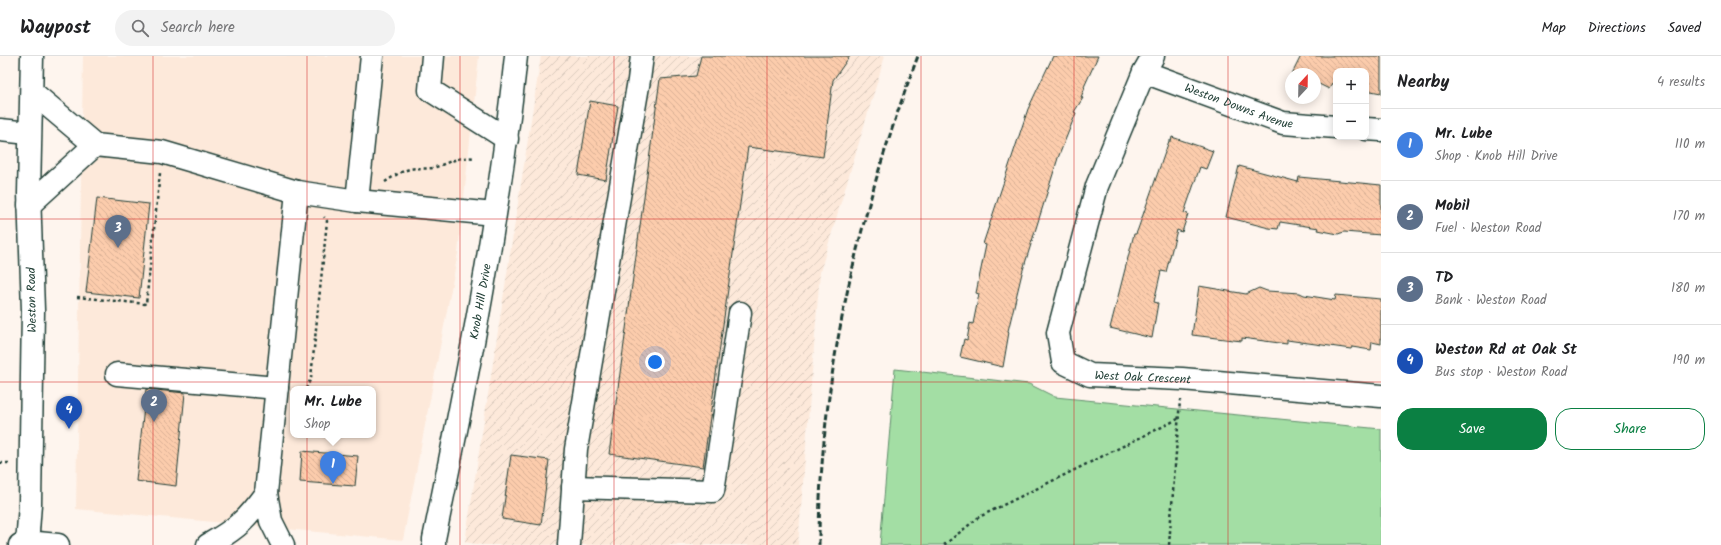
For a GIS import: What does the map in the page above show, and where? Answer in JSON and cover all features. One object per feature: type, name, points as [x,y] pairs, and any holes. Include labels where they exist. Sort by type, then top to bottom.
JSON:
[{"type":"street","name":"Weston Road","points":[[25,544],[30,504],[33,310],[29,205],[29,133],[32,92],[32,56]]},
{"type":"street","points":[[357,201],[372,56]]},
{"type":"street","points":[[433,56],[430,90],[507,139]]},
{"type":"street","name":"Knob Hill Drive","points":[[434,545],[459,417],[507,139],[516,56]]},
{"type":"street","points":[[569,545],[576,449],[642,56]]},
{"type":"street","name":"Weston Downs Avenue","points":[[1148,64],[1283,123],[1333,127]]},
{"type":"street","name":"West Oak Crescent","points":[[1148,64],[1097,186],[1058,333],[1063,362],[1090,375],[1182,379],[1381,396]]},
{"type":"street","points":[[32,92],[95,145],[162,152],[296,201],[357,201],[494,214]]},
{"type":"street","points":[[1369,129],[1381,130]]},
{"type":"street","points":[[0,130],[29,133]]},
{"type":"street","points":[[29,205],[95,145]]},
{"type":"street","points":[[283,545],[271,520],[266,493],[296,201]]},
{"type":"street","points":[[573,487],[714,491],[740,313]]},
{"type":"street","points":[[117,374],[277,388]]},
{"type":"street","points":[[208,545],[237,528],[266,493]]},
{"type":"street","points":[[25,544],[58,545]]},
{"type":"path","points":[[357,201],[398,173],[410,169],[434,168],[455,158],[475,158]]},
{"type":"path","points":[[77,297],[146,304],[160,168]]},
{"type":"path","points":[[296,201],[327,221],[311,378],[307,386]]},
{"type":"path","points":[[1169,545],[1182,379]]},
{"type":"path","points":[[944,545],[979,518],[1178,419]]},
{"type":"shaded area","points":[[83,56],[479,56],[458,253],[403,540],[76,509]]},
{"type":"shaded area","points":[[541,56],[885,56],[820,272],[798,545],[482,545],[465,542]]},
{"type":"green space","points":[[895,369],[1029,384],[1055,397],[1381,429],[1381,545],[880,545]]},
{"type":"building","points":[[701,56],[850,56],[833,80],[823,157],[748,147],[703,467],[609,454],[660,79],[696,76]]},
{"type":"building","points":[[1053,56],[1098,56],[1084,87],[1085,88],[1081,97],[1083,98],[1074,112],[1076,113],[1058,158],[1022,273],[1008,331],[1003,367],[960,357],[964,339],[967,340],[970,323],[973,324],[979,294],[976,293],[986,245],[983,244],[1028,109]]},
{"type":"building","points":[[1301,56],[1381,56],[1381,93],[1369,91],[1369,68],[1333,68],[1333,83],[1329,89],[1321,85],[1321,68],[1295,68]]},
{"type":"building","points":[[590,101],[618,106],[606,180],[578,175]]},
{"type":"building","points":[[1172,137],[1213,151],[1206,169],[1200,167],[1184,213],[1188,214],[1182,232],[1177,230],[1166,272],[1161,271],[1154,302],[1158,303],[1152,338],[1110,328],[1134,234],[1136,234],[1138,229],[1169,141],[1171,141]]},
{"type":"building","points":[[1239,166],[1298,182],[1299,177],[1381,185],[1381,235],[1344,232],[1338,234],[1318,230],[1319,228],[1280,222],[1278,229],[1269,228],[1226,217]]},
{"type":"building","points":[[97,198],[149,204],[139,298],[86,292]]},
{"type":"building","points":[[1199,286],[1246,294],[1259,288],[1267,291],[1300,293],[1335,300],[1336,295],[1381,299],[1381,344],[1372,342],[1371,350],[1352,347],[1351,349],[1287,340],[1287,344],[1242,338],[1242,341],[1192,335]]},
{"type":"building","points":[[146,389],[185,393],[176,486],[136,481]]},
{"type":"building","points":[[302,451],[358,456],[355,486],[300,482]]},
{"type":"building","points":[[511,455],[549,460],[541,525],[502,519]]},
{"type":"railway","points":[[819,545],[821,482],[826,420],[846,296],[878,174],[918,56]]},
{"type":"place","name":"TD","points":[[118,248]]},
{"type":"place","name":"Mobil","points":[[154,422]]},
{"type":"place","name":"Weston Rd at Oak St","points":[[69,429]]},
{"type":"place","name":"Mr. Lube","points":[[333,484]]}]
